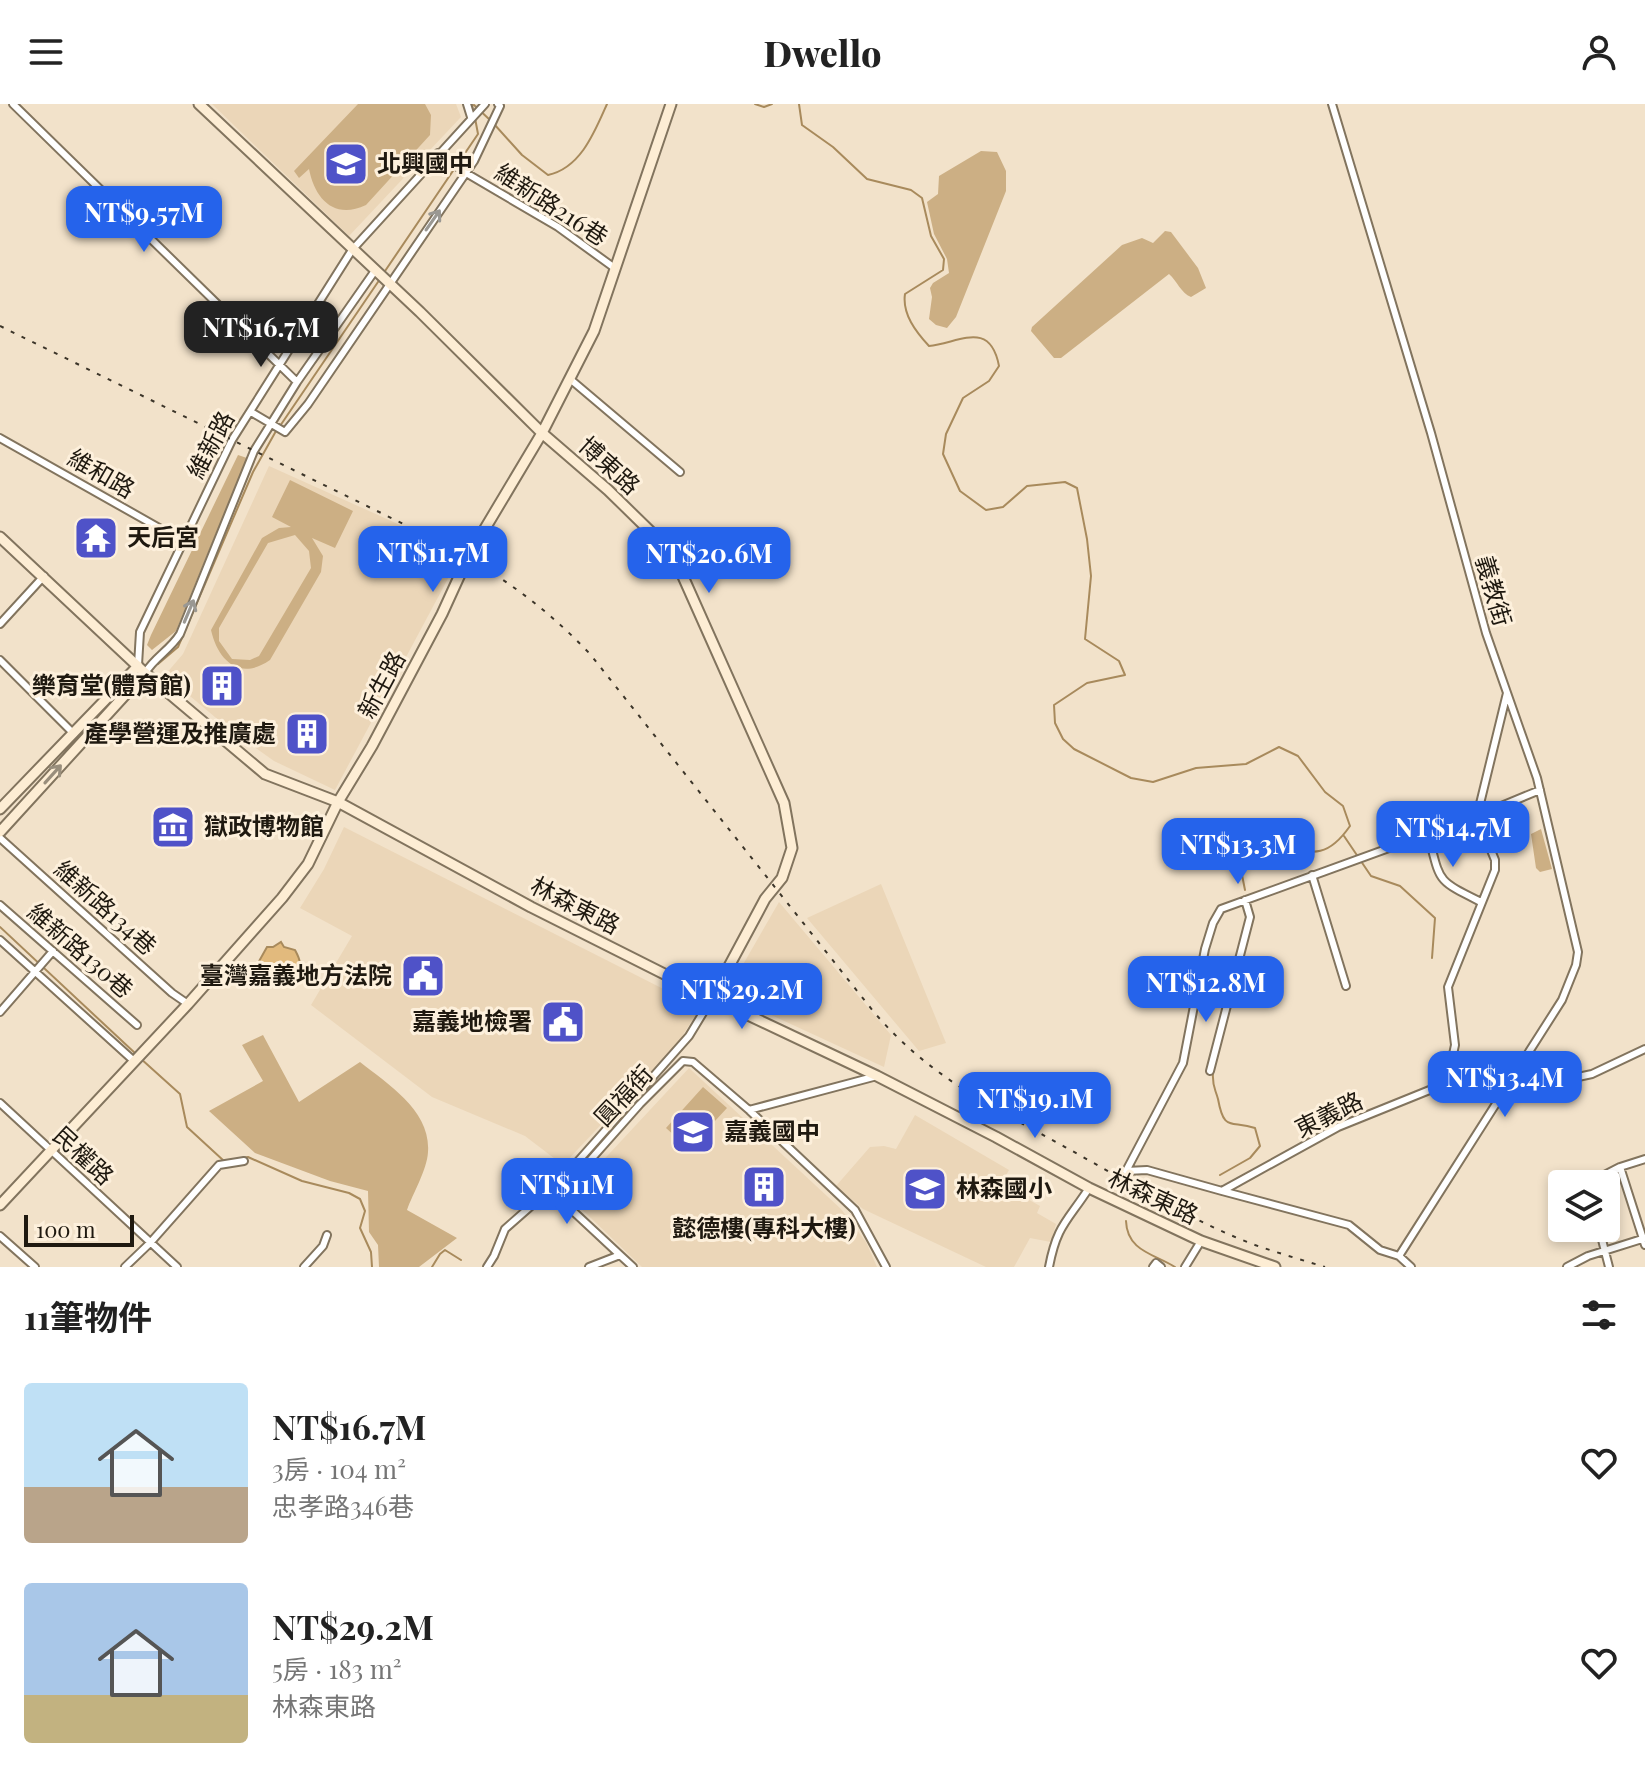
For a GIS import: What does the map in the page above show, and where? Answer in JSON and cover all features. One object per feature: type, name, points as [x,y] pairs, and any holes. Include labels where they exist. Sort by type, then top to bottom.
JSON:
[{"type":"street","points":[[13,104],[297,382]]},
{"type":"street","name":"博東路","points":[[199,104],[420,312],[542,433],[608,490],[656,537],[677,563],[784,803],[792,848],[782,878],[765,899],[712,998]]},
{"type":"street","points":[[467,104],[471,117]]},
{"type":"street","name":"維新路","points":[[141,669],[140,632],[232,440],[352,250],[485,104]]},
{"type":"street","points":[[251,412],[285,432],[308,404],[466,173],[500,106],[498,104]]},
{"type":"street","name":"新生路","points":[[0,1205],[188,1004],[308,864],[338,802],[372,746],[442,614],[468,557],[542,433],[594,331],[671,104]]},
{"type":"street","name":"義教街","points":[[1332,104],[1427,419],[1482,622],[1540,790],[1578,952],[1562,1000],[1399,1256]]},
{"type":"street","name":"維新路216巷","points":[[438,153],[558,227],[616,269]]},
{"type":"street","points":[[2,827],[141,669],[171,648],[180,634],[254,451],[297,382],[374,272]]},
{"type":"street","points":[[331,333],[347,345]]},
{"type":"street","points":[[570,379],[680,472]]},
{"type":"street","name":"維和路","points":[[0,438],[184,542]]},
{"type":"street","name":"林森東路","points":[[0,537],[141,669],[265,774],[338,802],[531,907],[877,1076],[1089,1188],[1201,1241],[1275,1267]]},
{"type":"street","points":[[0,624],[44,576]]},
{"type":"street","points":[[0,660],[78,738]]},
{"type":"street","points":[[1442,1085],[1455,1045],[1448,987],[1495,870],[1495,860],[1477,816],[1507,693]]},
{"type":"street","points":[[0,809],[78,738]]},
{"type":"street","points":[[1411,1267],[1399,1256],[1380,1250],[1349,1225],[1147,1170],[1126,1171],[1183,1063],[1189,1019],[1213,923],[1221,909],[1540,790]]},
{"type":"street","points":[[1428,834],[1440,878],[1447,885],[1481,902]]},
{"type":"street","name":"維新路134巷","points":[[0,838],[188,1004]]},
{"type":"street","points":[[1312,875],[1346,986]]},
{"type":"street","points":[[1210,1071],[1250,917],[1245,900]]},
{"type":"street","name":"維新路130巷","points":[[0,905],[137,1025]]},
{"type":"street","points":[[0,940],[137,1058]]},
{"type":"street","points":[[0,1012],[53,951]]},
{"type":"street","name":"圓福街","points":[[487,1267],[505,1229],[564,1177],[689,1036],[712,998]]},
{"type":"street","name":"東義路","points":[[1222,1191],[1338,1127],[1442,1085],[1509,1086],[1592,1074],[1645,1049]]},
{"type":"street","name":"圓福街","points":[[620,1255],[561,1200],[562,1192],[612,1135],[683,1061],[693,1062],[749,1110]]},
{"type":"street","points":[[749,1110],[877,1076]]},
{"type":"street","name":"民權路","points":[[0,1103],[177,1267]]},
{"type":"street","points":[[749,1110],[855,1210],[886,1267]]},
{"type":"street","points":[[1614,1170],[1645,1159]]},
{"type":"street","points":[[125,1267],[219,1165],[244,1161]]},
{"type":"street","points":[[1567,1267],[1605,1250],[1644,1241],[1620,1167]]},
{"type":"street","points":[[1049,1267],[1059,1230],[1089,1188]]},
{"type":"street","points":[[304,1267],[323,1246],[327,1235]]},
{"type":"street","points":[[0,1236],[35,1267]]},
{"type":"street","points":[[1185,1267],[1201,1241]]},
{"type":"street","points":[[1603,1242],[1609,1267]]},
{"type":"street","points":[[589,1267],[620,1255],[633,1267]]},
{"type":"street","points":[[1153,1267],[1156,1263],[1161,1267]]},
{"type":"shaded area","name":"北興國中","points":[[212,104],[456,104],[461,117],[349,236]]},
{"type":"shaded area","points":[[358,104],[425,104],[431,115],[430,135],[366,205],[344,210],[321,198],[309,169],[299,178],[294,171]]},
{"type":"shaded area","points":[[981,151],[997,152],[1006,171],[1006,191],[956,317],[947,328],[929,319],[930,288],[949,273],[947,259],[934,234],[927,202],[938,194],[939,176]]},
{"type":"shaded area","points":[[1165,231],[1171,232],[1198,268],[1206,288],[1191,297],[1169,274],[1061,358],[1054,358],[1031,331],[1032,327],[1122,245],[1142,238],[1153,243]]},
{"type":"shaded area","points":[[238,455],[250,459],[176,631],[152,650],[147,645],[151,635]]},
{"type":"shaded area","points":[[269,466],[438,542],[459,558],[335,790],[274,761],[228,728],[165,675],[183,654]]},
{"type":"shaded area","points":[[290,480],[353,511],[335,548],[312,538],[323,556],[321,572],[270,660],[249,669],[240,668],[225,659],[211,630],[262,538],[279,528],[291,527],[272,517]],"holes":[[[295,535],[309,551],[311,568],[259,656],[250,660],[232,659],[219,641],[219,628],[268,543]]]},
{"type":"shaded area","points":[[344,827],[695,1005],[699,1010],[677,1044],[563,1165],[525,1136],[432,1097],[311,1005],[352,936],[300,908],[324,869]]},
{"type":"shaded area","points":[[1541,829],[1552,869],[1540,872],[1536,868],[1531,834]]},
{"type":"shaded area","points":[[881,884],[946,1043],[919,1051],[807,918]]},
{"type":"shaded area","points":[[779,902],[891,1035],[884,1067],[730,996],[729,989]]},
{"type":"shaded area","points":[[281,942],[284,947],[295,950],[300,963],[294,974],[284,981],[268,969],[260,969],[258,963],[267,947]]},
{"type":"shaded area","points":[[263,1035],[299,1102],[360,1062],[406,1100],[423,1124],[428,1152],[407,1210],[457,1238],[419,1267],[379,1267],[378,1245],[369,1232],[368,1191],[330,1181],[255,1153],[209,1111],[263,1081],[242,1045]]},
{"type":"shaded area","name":"嘉義國中","points":[[689,1068],[841,1209],[866,1242],[877,1267],[642,1267],[569,1197]]},
{"type":"shaded area","points":[[703,1087],[727,1108],[689,1149],[666,1128]]},
{"type":"shaded area","name":"林森國小","points":[[915,1115],[1009,1170],[1001,1184],[1040,1206],[1037,1213],[1056,1224],[1051,1242],[1030,1238],[1014,1267],[986,1267],[863,1209],[836,1186],[870,1147],[896,1149]]},
{"type":"waterway","points":[[472,104],[473,111]]},
{"type":"waterway","points":[[494,124],[522,155],[548,175],[560,171],[578,157],[607,104]]},
{"type":"waterway","points":[[755,104],[764,107],[772,104]]},
{"type":"waterway","points":[[799,104],[802,125],[833,147],[867,179],[911,190],[922,198],[931,236],[944,259],[943,270],[905,294],[908,316],[919,335],[929,346],[981,338],[995,352],[999,366],[989,381],[963,398],[946,434],[943,454],[960,491],[986,510],[1003,507],[1027,486],[1065,482],[1077,488],[1091,576],[1085,639],[1119,661],[1125,675],[1087,683],[1054,705],[1055,723],[1063,739],[1074,749],[1131,778],[1153,782],[1196,768],[1246,764],[1279,747],[1298,756],[1325,792],[1343,806],[1350,826],[1324,850],[1312,852],[1274,844],[1243,851],[1241,870],[1245,890]]},
{"type":"waterway","points":[[474,105],[490,120]]},
{"type":"waterway","points":[[383,274],[478,134],[475,118]]},
{"type":"waterway","points":[[280,426],[380,279]]},
{"type":"waterway","points":[[158,664],[178,647],[253,472],[276,431]]},
{"type":"waterway","points":[[1344,836],[1371,876],[1400,886],[1435,918],[1432,958]]},
{"type":"waterway","points":[[0,927],[136,1054]]},
{"type":"waterway","points":[[140,1058],[180,1094],[187,1127],[224,1161],[248,1157],[302,1181],[349,1193],[360,1199],[365,1211],[360,1228],[371,1252],[372,1267]]},
{"type":"waterway","points":[[1213,1073],[1213,1084],[1226,1121],[1255,1128],[1260,1146],[1250,1158],[1220,1175]]},
{"type":"waterway","points":[[1126,1221],[1136,1245],[1175,1267]]},
{"type":"waterway","points":[[432,1267],[445,1250],[461,1260]]},
{"type":"tunnel","points":[[1106,1196],[1126,1171]]},
{"type":"railway","points":[[0,326],[428,536],[514,588],[553,618],[590,654],[873,1011],[916,1054],[986,1103],[1182,1212],[1255,1245],[1325,1267]]},
{"type":"place","name":"北興國中","points":[[346,164]]},
{"type":"place","name":"天后宮","points":[[96,538]]},
{"type":"place","name":"樂育堂(體育館)","points":[[222,686]]},
{"type":"place","name":"產學營運及推廣處","points":[[307,734]]},
{"type":"place","name":"獄政博物館","points":[[173,827]]},
{"type":"place","name":"臺灣嘉義地方法院","points":[[423,976]]},
{"type":"place","name":"嘉義地檢署","points":[[563,1022]]},
{"type":"place","name":"嘉義國中","points":[[693,1132]]},
{"type":"place","name":"懿德樓(專科大樓)","points":[[764,1187]]},
{"type":"place","name":"林森國小","points":[[925,1189]]}]
